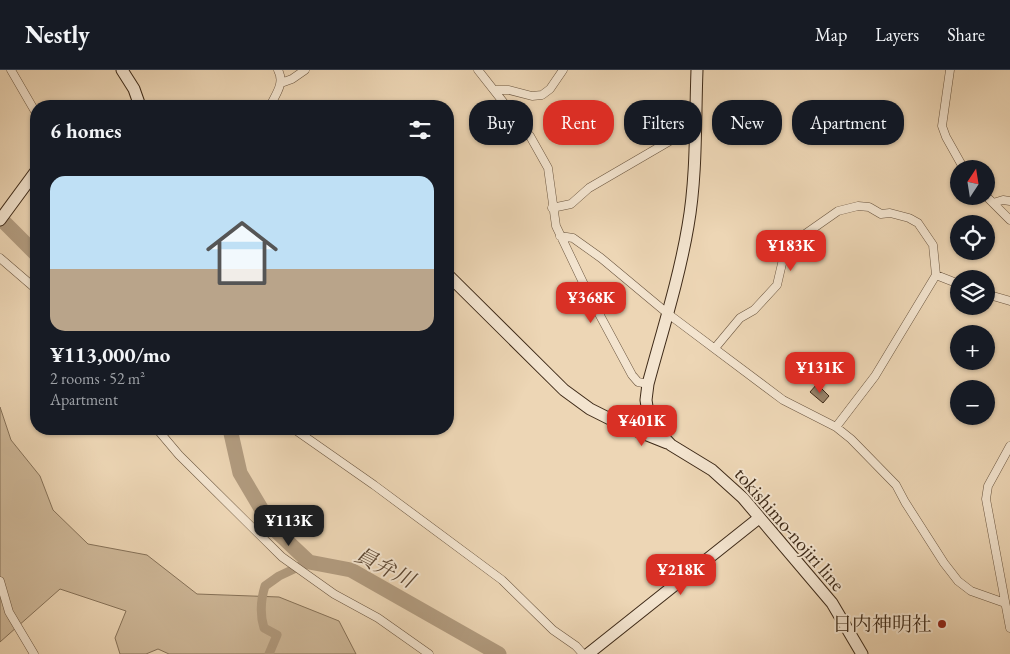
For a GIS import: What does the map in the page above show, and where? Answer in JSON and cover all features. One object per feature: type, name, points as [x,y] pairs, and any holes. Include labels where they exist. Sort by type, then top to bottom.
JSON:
[{"type":"main road","points":[[122,70],[138,100]]},
{"type":"main road","points":[[696,100],[697,70]]},
{"type":"main road","points":[[622,425],[635,422],[648,413],[646,400],[648,384],[679,270],[688,225],[693,188],[694,145]]},
{"type":"main road","points":[[0,220],[30,179]]},
{"type":"main road","points":[[454,280],[564,390],[590,409],[622,425],[671,445]]},
{"type":"main road","name":"tokishimo-nojiri line","points":[[648,413],[656,428],[671,445],[712,470],[743,498],[832,603],[862,654]]},
{"type":"main road","points":[[588,654],[759,518]]},
{"type":"street","points":[[11,70],[30,103]]},
{"type":"street","points":[[273,100],[281,83],[282,76],[278,70]]},
{"type":"street","points":[[281,83],[292,79],[305,70]]},
{"type":"street","points":[[478,70],[530,136],[548,168],[552,208],[560,236],[589,296],[632,375],[638,382],[648,384]]},
{"type":"street","points":[[494,90],[509,90],[532,96],[542,95],[550,89],[563,70]]},
{"type":"street","points":[[950,70],[942,126],[959,160]]},
{"type":"street","points":[[552,208],[571,204],[589,188],[663,145]]},
{"type":"street","points":[[995,202],[1003,200],[1010,201]]},
{"type":"street","points":[[995,205],[1010,220]]},
{"type":"street","points":[[715,348],[740,318],[754,310],[777,285],[788,246],[838,211],[858,206],[869,207],[881,214],[890,213],[909,218],[918,223],[933,245],[936,275],[876,376],[836,427]]},
{"type":"street","points":[[560,236],[573,238],[601,258],[667,312],[783,400],[836,427],[851,439],[896,486],[904,502],[944,564],[958,581],[971,591],[1005,603]]},
{"type":"street","points":[[0,258],[30,284]]},
{"type":"street","points":[[936,275],[950,280]]},
{"type":"street","points":[[995,297],[1010,301]]},
{"type":"street","points":[[162,435],[282,557],[334,594],[378,618],[429,654]]},
{"type":"street","points":[[303,435],[374,485],[502,580],[553,630],[576,646],[583,654]]},
{"type":"street","points":[[1010,446],[988,486],[986,499],[1010,628]]},
{"type":"street","points":[[0,581],[9,612],[34,654]]},
{"type":"shaded area","points":[[0,407],[11,440],[40,476],[53,510],[88,544],[147,555],[197,594],[279,597],[339,621],[356,654],[169,654],[158,649],[146,654],[120,654],[115,638],[126,611],[60,589],[0,642]]},
{"type":"building","points":[[817,384],[829,396],[823,403],[810,392]]},
{"type":"waterway","name":"員弁川","points":[[0,218],[30,248]]},
{"type":"waterway","name":"員弁川","points":[[231,435],[240,473],[272,527],[309,562],[351,570],[499,654]]},
{"type":"waterway","points":[[269,654],[277,635],[264,628],[262,607],[265,586],[279,576],[309,562]]},
{"type":"place","name":"日内神明社","points":[[942,624]]}]
